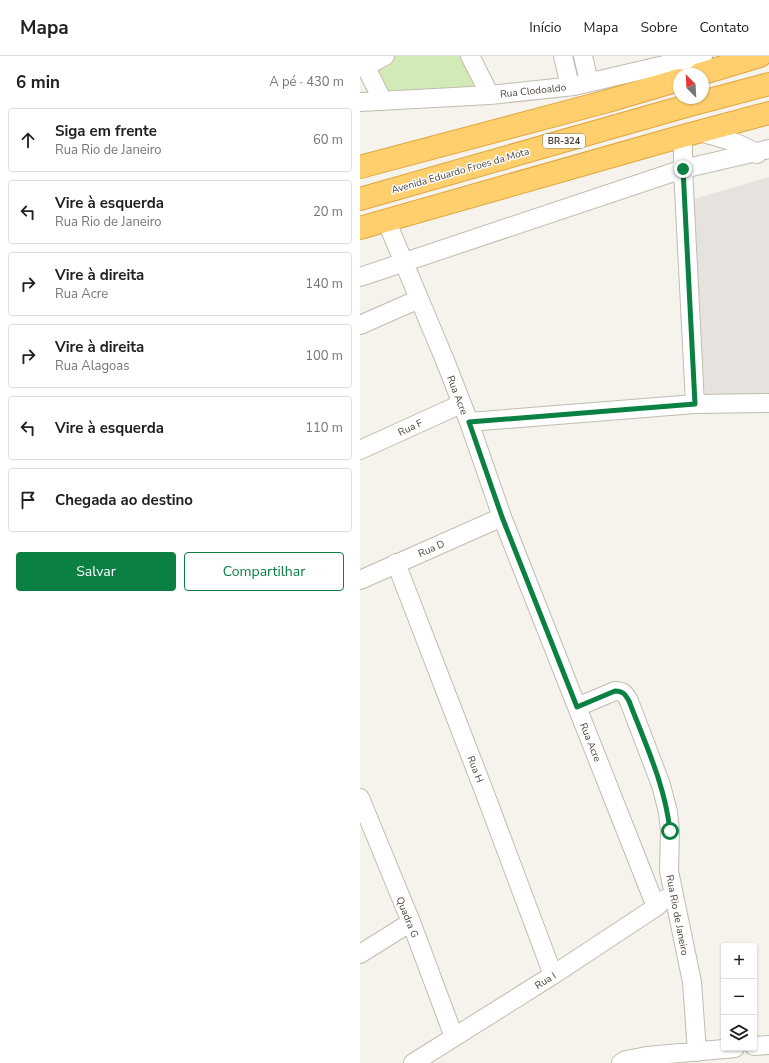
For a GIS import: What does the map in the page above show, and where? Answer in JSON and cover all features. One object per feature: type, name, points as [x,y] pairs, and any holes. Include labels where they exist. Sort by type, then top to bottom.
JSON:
[{"type":"highway","points":[[686,68],[760,56]]},
{"type":"highway","points":[[360,167],[608,101],[673,74]]},
{"type":"highway","name":"Avenida Eduardo Froes da Mota","points":[[360,199],[674,109],[769,84]]},
{"type":"highway","points":[[360,228],[769,113]]},
{"type":"street","points":[[383,101],[363,61],[385,56]]},
{"type":"street","points":[[470,56],[490,95]]},
{"type":"street","points":[[563,56],[570,86]]},
{"type":"street","points":[[583,56],[589,82]]},
{"type":"street","name":"Rua Clodoaldo","points":[[686,68],[703,56]]},
{"type":"street","name":"Rua Clodoaldo","points":[[360,102],[490,95],[570,86],[673,70]]},
{"type":"street","points":[[695,404],[683,169],[691,134],[723,138],[764,154]]},
{"type":"street","points":[[360,278],[683,169],[764,154]]},
{"type":"street","name":"Rua Acre","points":[[386,220],[444,358],[469,422],[502,517],[656,907]]},
{"type":"street","points":[[360,325],[419,299]]},
{"type":"street","points":[[469,422],[695,404],[769,403]]},
{"type":"street","name":"Rua F","points":[[360,450],[461,404]]},
{"type":"street","name":"Rua D","points":[[360,580],[502,517]]},
{"type":"street","name":"Rua H","points":[[396,563],[553,975]]},
{"type":"street","name":"Rua Rio de Janeiro","points":[[577,707],[615,691],[621,691],[626,695],[661,785],[668,812],[670,831],[669,871],[692,982],[697,1052]]},
{"type":"street","name":"Quadra G","points":[[362,809],[411,922],[454,1038]]},
{"type":"street","name":"Rua I","points":[[413,1063],[553,975],[656,907],[673,892]]},
{"type":"street","points":[[360,954],[411,922]]},
{"type":"street","points":[[757,1046],[769,1045]]},
{"type":"street","points":[[624,1062],[658,1054],[721,1049]]},
{"type":"shaded area","points":[[769,177],[769,398],[705,401],[694,199]]},
{"type":"green space","points":[[395,56],[465,56],[482,87],[386,93],[373,67]]},
{"type":"route","points":[[670,831],[668,812],[661,785],[626,695],[621,691],[615,691],[577,707],[502,517],[469,422],[695,404],[683,169]]}]
